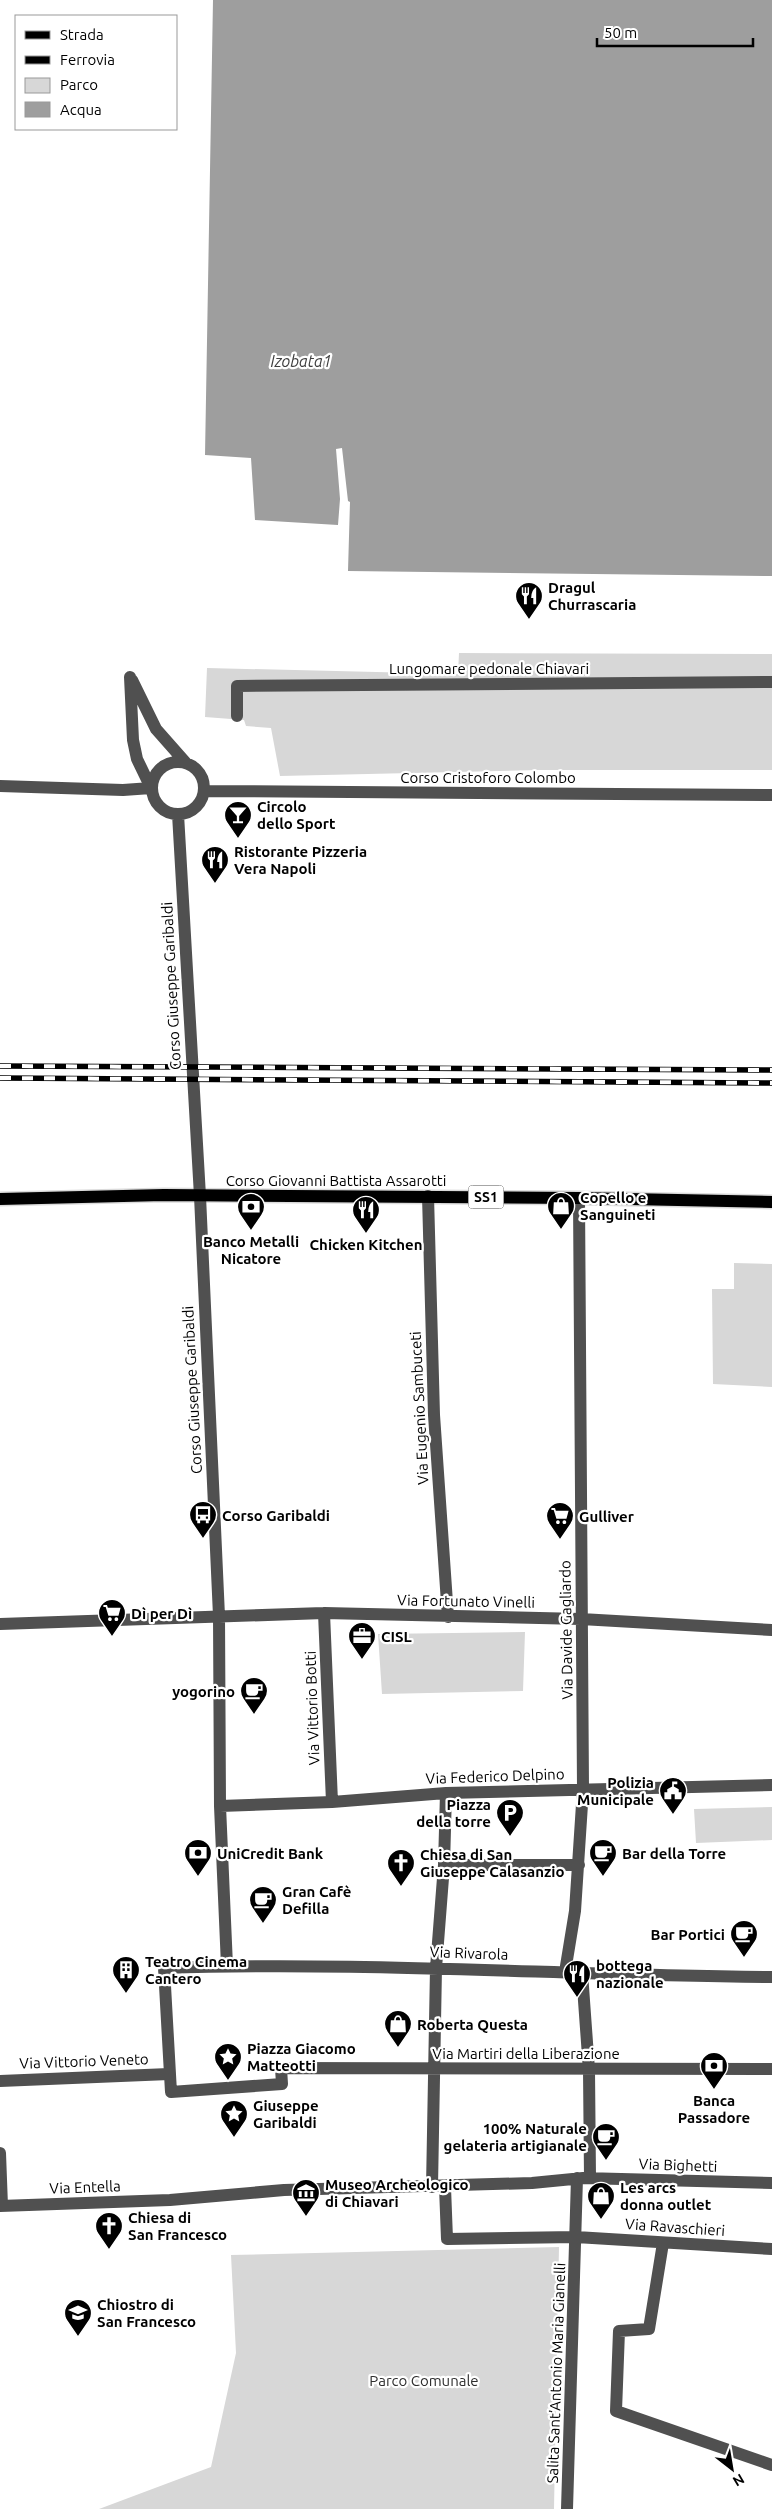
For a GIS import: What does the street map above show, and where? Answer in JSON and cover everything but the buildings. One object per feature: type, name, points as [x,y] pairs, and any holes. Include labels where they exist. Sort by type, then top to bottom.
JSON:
[{"type":"main road","name":"SS1","points":[[0,1199],[84,1199],[164,1195],[200,1196]]},
{"type":"main road","name":"Corso Giovanni Battista Assarotti","points":[[200,1196],[428,1196],[772,1202]]},
{"type":"street","points":[[151,788],[156,772],[162,766],[178,761],[194,767],[200,774],[204,791],[198,805],[186,813],[170,813],[156,804],[151,788],[137,759],[133,740],[130,677],[156,729],[186,763]]},
{"type":"street","name":"Lungomare pedonale Chiavari","points":[[237,716],[237,686],[772,682]]},
{"type":"street","points":[[0,786],[123,790],[151,788]]},
{"type":"street","name":"Corso Cristoforo Colombo","points":[[204,791],[772,795]]},
{"type":"street","name":"Corso Giuseppe Garibaldi","points":[[178,814],[200,1196],[219,1616],[220,1806],[227,1966]]},
{"type":"street","name":"Via Eugenio Sambuceti","points":[[428,1196],[434,1415],[448,1617]]},
{"type":"street","name":"Via Davide Gagliardo","points":[[566,1972],[575,1912],[584,1789],[581,1619],[579,1198]]},
{"type":"street","name":"Via Fortunato Vinelli","points":[[0,1624],[324,1613],[581,1619],[772,1630]]},
{"type":"street","name":"Via Vittorio Botti","points":[[324,1613],[332,1802]]},
{"type":"street","name":"Via Federico Delpino","points":[[220,1806],[332,1802],[446,1793],[772,1785]]},
{"type":"street","points":[[438,2187],[435,2068],[436,1968],[444,1864],[446,1793]]},
{"type":"street","points":[[444,1864],[579,1865]]},
{"type":"street","name":"Via Rivarola","points":[[169,2074],[164,1968],[227,1966],[436,1968],[772,1977]]},
{"type":"street","name":"Salita Sant’Antonio Maria Gianelli","points":[[567,2509],[576,2237],[583,2178],[589,2070],[582,1973]]},
{"type":"street","name":"Via Martiri della Liberazione","points":[[169,2074],[171,2092],[282,2084],[281,2068],[772,2070]]},
{"type":"street","name":"Via Vittorio Veneto","points":[[0,2081],[169,2074]]},
{"type":"street","points":[[0,2154],[1,2206]]},
{"type":"street","name":"Via Bighetti","points":[[170,2200],[284,2190],[438,2187],[532,2183],[583,2178],[772,2183]]},
{"type":"street","name":"Via Ravaschieri","points":[[438,2187],[447,2239],[576,2237],[772,2250]]},
{"type":"street","name":"Via Entella","points":[[1,2206],[170,2200]]},
{"type":"street","points":[[663,2243],[649,2329],[619,2331],[616,2411],[772,2465]]},
{"type":"green space","points":[[459,653],[772,654],[772,770],[539,770],[280,776],[271,728],[246,726],[244,720],[205,717],[207,668],[458,674]]},
{"type":"green space","points":[[734,1263],[772,1264],[772,1387],[713,1384],[712,1289],[734,1289]]},
{"type":"green space","points":[[525,1632],[523,1691],[382,1694],[378,1634]]},
{"type":"green space","points":[[772,1807],[772,1840],[696,1843],[694,1809]]},
{"type":"green space","name":"Parco Comunale","points":[[559,2247],[554,2509],[99,2509],[211,2467],[236,2353],[231,2255]]},
{"type":"water","name":"Izobata1","points":[[213,0],[772,0],[772,576],[348,571],[350,502],[348,501],[342,448],[336,449],[340,499],[338,525],[255,520],[251,458],[205,455]]},
{"type":"railway","points":[[0,1066],[772,1070]]},
{"type":"railway","points":[[0,1078],[772,1083]]},
{"type":"place","name":"Dragul Churrascaria","points":[[529,620]]},
{"type":"place","name":"Circolo dello Sport","points":[[238,839]]},
{"type":"place","name":"Ristorante Pizzeria Vera Napoli","points":[[215,884]]},
{"type":"place","name":"Copello e Sanguineti","points":[[561,1230]]},
{"type":"place","name":"Banco Metalli Nicatore","points":[[251,1231]]},
{"type":"place","name":"Chicken Kitchen","points":[[366,1234]]},
{"type":"place","name":"Corso Garibaldi","points":[[203,1539]]},
{"type":"place","name":"Gulliver","points":[[560,1540]]},
{"type":"place","name":"Dì per Dì","points":[[112,1637]]},
{"type":"place","name":"CISL","points":[[362,1660]]},
{"type":"place","name":"yogorino","points":[[254,1715]]},
{"type":"place","name":"Polizia Municipale","points":[[673,1815]]},
{"type":"place","name":"Piazza della torre","points":[[510,1837]]},
{"type":"place","name":"UniCredit Bank","points":[[198,1877]]},
{"type":"place","name":"Bar della Torre","points":[[603,1877]]},
{"type":"place","name":"Chiesa di San Giuseppe Calasanzio","points":[[401,1887]]},
{"type":"place","name":"Gran Cafè Defilla","points":[[263,1924]]},
{"type":"place","name":"Bar Portici","points":[[744,1958]]},
{"type":"place","name":"Teatro Cinema Cantero","points":[[126,1994]]},
{"type":"place","name":"bottega nazionale","points":[[577,1998]]},
{"type":"place","name":"Roberta Questa","points":[[398,2048]]},
{"type":"place","name":"Piazza Giacomo Matteotti","points":[[228,2081]]},
{"type":"place","name":"Banca Passadore","points":[[714,2090]]},
{"type":"place","name":"Giuseppe Garibaldi","points":[[234,2138]]},
{"type":"place","name":"100% Naturale gelateria artigianale","points":[[606,2161]]},
{"type":"place","name":"Museo Archeologico di Chiavari","points":[[306,2217]]},
{"type":"place","name":"Les arcs donna outlet","points":[[601,2220]]},
{"type":"place","name":"Chiesa di San Francesco","points":[[109,2250]]},
{"type":"place","name":"Chiostro di San Francesco","points":[[78,2337]]}]
